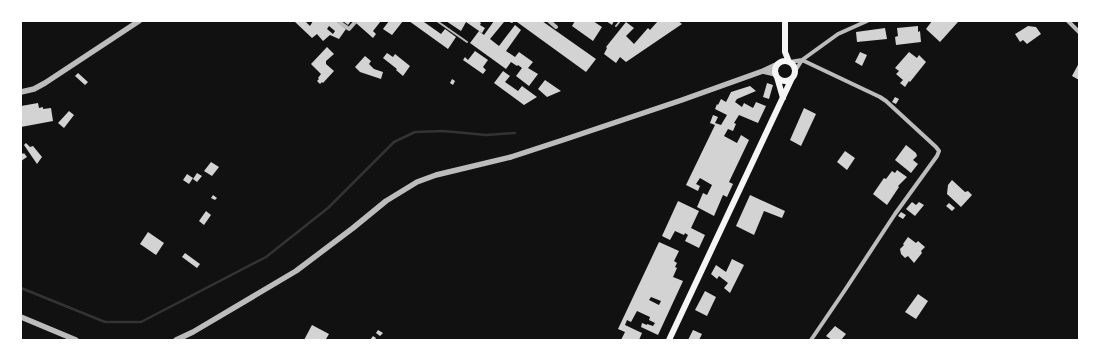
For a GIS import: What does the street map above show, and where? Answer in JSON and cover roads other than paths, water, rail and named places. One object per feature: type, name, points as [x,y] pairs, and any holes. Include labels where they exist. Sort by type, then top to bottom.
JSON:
[{"type":"main road","points":[[785,21],[785,52],[789,62]]},
{"type":"main road","points":[[783,98],[776,67],[785,52]]},
{"type":"main road","points":[[669,340],[772,119],[794,76],[794,66],[789,62],[783,61],[779,63]]},
{"type":"main road","points":[[777,75],[780,79],[786,81],[792,78]]},
{"type":"street","points":[[21,92],[34,89],[45,83],[139,21]]},
{"type":"street","points":[[338,21],[350,29],[356,21]]},
{"type":"street","points":[[549,21],[556,26]]},
{"type":"street","points":[[795,71],[802,60],[838,34],[867,21]]},
{"type":"street","points":[[1068,21],[1079,32]]},
{"type":"street","points":[[789,62],[802,60],[880,97],[939,151],[810,340]]},
{"type":"street","points":[[176,340],[193,332],[296,270],[353,228],[386,201],[418,182],[436,175],[519,155],[763,71],[779,63]]},
{"type":"street","points":[[763,71],[777,75]]},
{"type":"street","points":[[21,317],[76,340]]},
{"type":"lane","points":[[437,21],[467,42]]},
{"type":"lane","points":[[616,26],[620,21]]},
{"type":"waterway","points":[[21,288],[105,322],[141,322],[266,257],[328,208],[394,142],[415,132],[443,131],[486,135],[515,133]]}]
